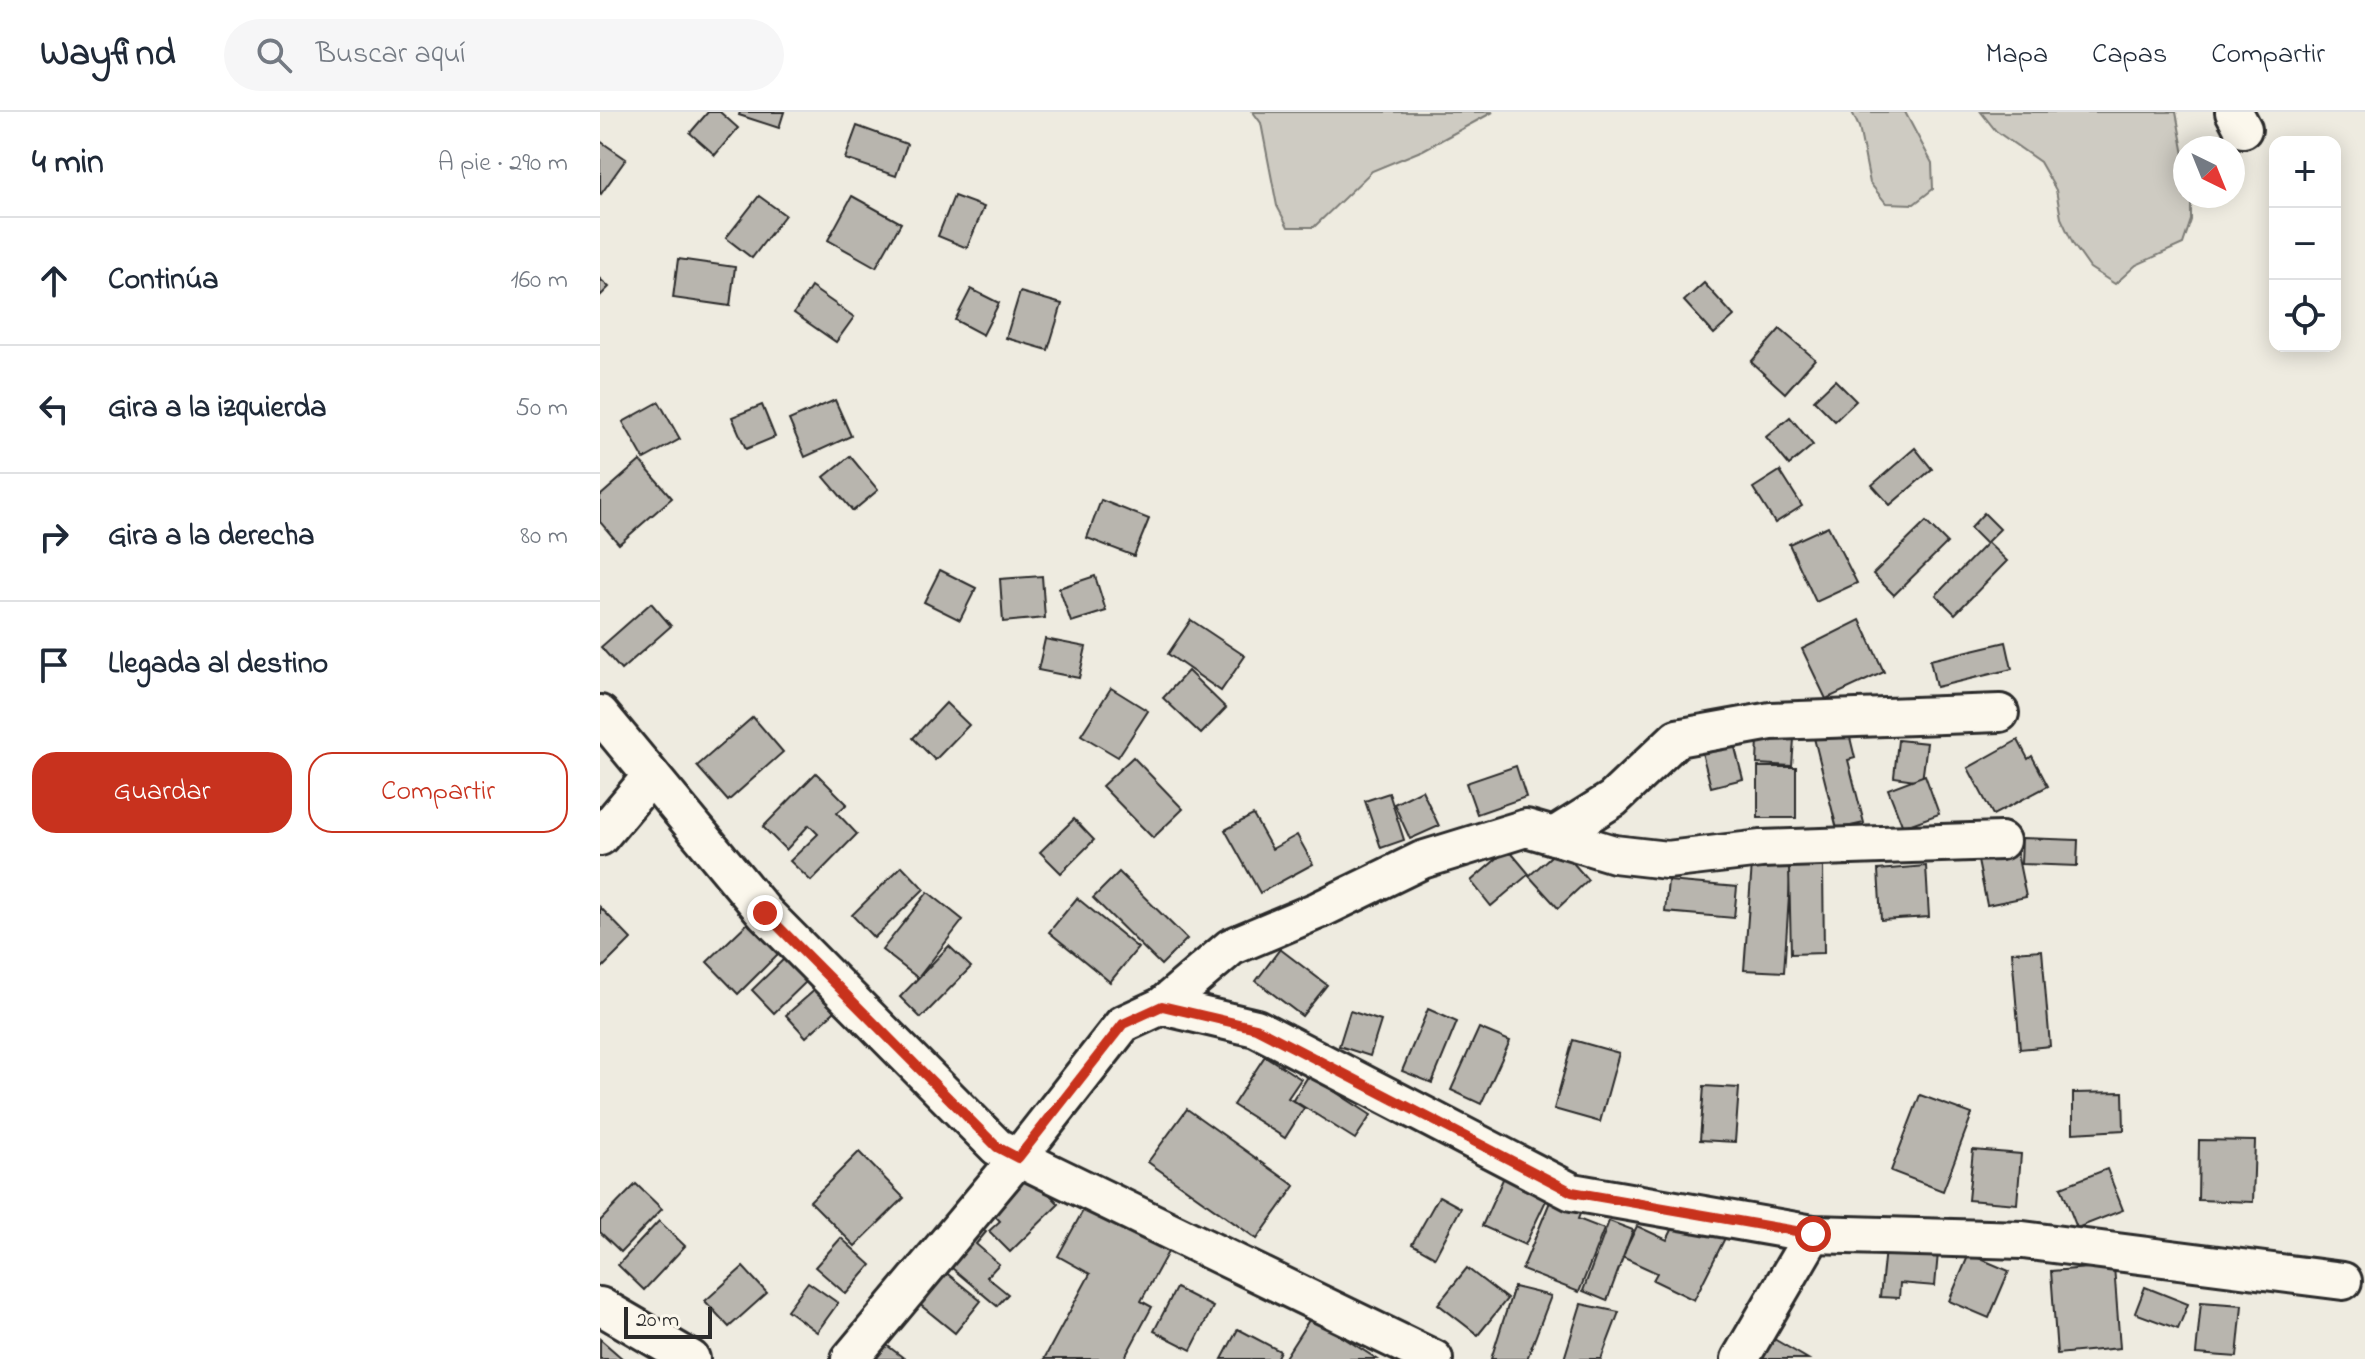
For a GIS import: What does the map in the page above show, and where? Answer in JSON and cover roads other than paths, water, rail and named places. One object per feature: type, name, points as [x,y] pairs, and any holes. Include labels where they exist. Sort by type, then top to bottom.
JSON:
[{"type":"street","points":[[1554,836],[1613,799],[1677,738],[1771,721],[2000,713]]},
{"type":"street","points":[[600,714],[765,913],[997,1147],[1434,1359]]},
{"type":"street","points":[[600,837],[651,776]]},
{"type":"street","points":[[850,1359],[1018,1158],[1123,1024],[1162,1006],[1231,947],[1319,910],[1422,860],[1526,828],[1614,854],[1667,860],[1761,849],[2001,841]]},
{"type":"street","points":[[1162,1006],[1256,1028],[1572,1192],[1813,1234],[2023,1240],[2343,1281]]},
{"type":"street","points":[[1740,1359],[1813,1234]]},
{"type":"street","points":[[600,1306],[691,1359]]}]
